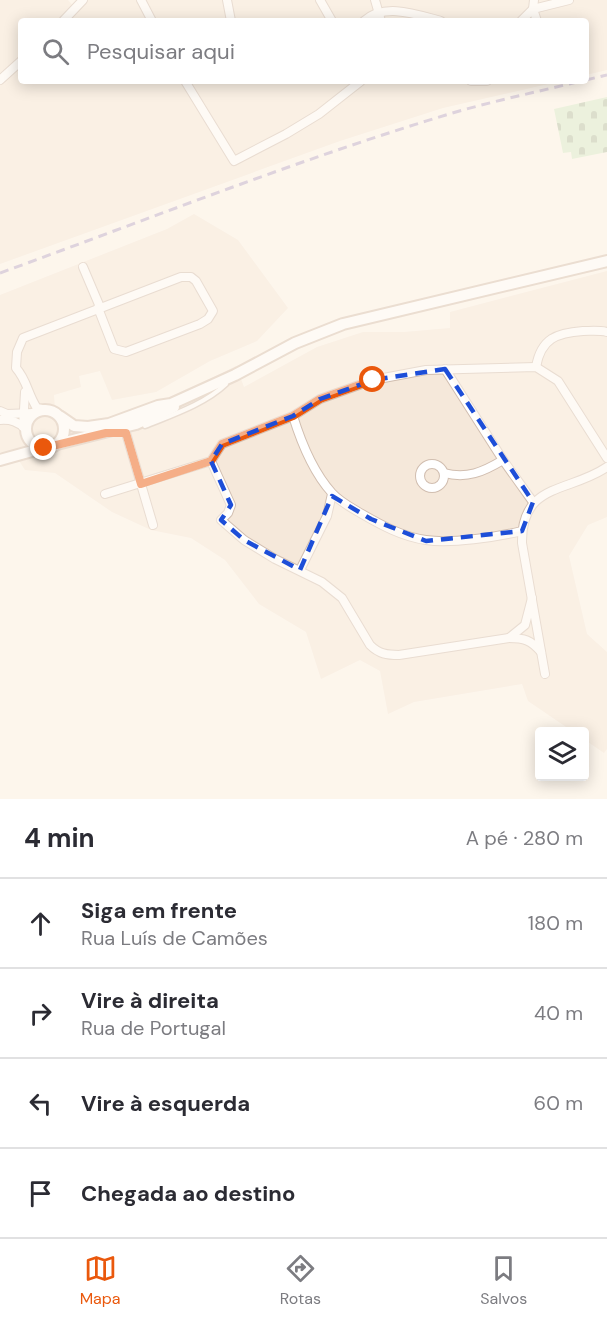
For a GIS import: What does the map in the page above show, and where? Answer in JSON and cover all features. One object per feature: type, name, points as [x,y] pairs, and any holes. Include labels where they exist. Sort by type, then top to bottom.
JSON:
[{"type":"main road","points":[[550,276],[607,254]]},
{"type":"main road","points":[[0,458],[20,448],[25,441],[29,413],[54,411],[74,426],[109,424],[158,406],[171,404],[235,375],[295,343],[343,324],[607,261]]},
{"type":"main road","points":[[0,458],[136,424],[215,389],[235,375]]},
{"type":"main road","points":[[57,444],[64,433],[61,417]]},
{"type":"main road","points":[[26,430],[34,444],[44,448]]},
{"type":"street","points":[[66,18],[83,0]]},
{"type":"street","points":[[141,0],[150,18]]},
{"type":"street","points":[[227,0],[230,18]]},
{"type":"street","points":[[320,0],[330,18]]},
{"type":"street","points":[[375,0],[380,17],[403,12],[428,18]]},
{"type":"street","points":[[534,0],[533,9],[536,18]]},
{"type":"street","points":[[524,18],[533,9],[569,0]]},
{"type":"street","points":[[0,80],[18,64]]},
{"type":"street","points":[[187,84],[234,161],[320,114],[357,84]]},
{"type":"street","points":[[0,412],[29,413],[25,392],[16,368],[17,352],[23,338],[99,308],[181,277],[191,277],[196,282],[213,311],[208,319],[200,324],[126,352],[114,349],[99,308],[83,267]]},
{"type":"street","points":[[536,367],[538,354],[549,340],[564,332],[600,330],[607,332]]},
{"type":"street","points":[[105,494],[211,461],[222,444],[293,416],[320,399],[373,380],[445,369],[536,367],[558,381],[607,458]]},
{"type":"street","points":[[16,368],[24,376],[30,399],[37,408],[47,410]]},
{"type":"street","points":[[445,369],[503,460],[533,502]]},
{"type":"street","points":[[0,412],[4,419],[26,430]]},
{"type":"street","points":[[293,416],[301,441],[332,494],[371,519],[402,534],[426,540],[448,541],[522,531]]},
{"type":"street","points":[[126,433],[153,525]]},
{"type":"street","points":[[444,473],[457,476],[485,471],[503,460]]},
{"type":"street","points":[[211,461],[231,505],[228,513],[221,520],[244,540],[275,559],[322,582],[342,598],[375,650],[384,654],[399,655],[509,638],[524,638],[534,643],[542,653]]},
{"type":"street","points":[[545,674],[522,543],[522,525],[533,502],[560,488],[589,478],[607,467]]},
{"type":"street","points":[[300,570],[327,516],[332,494]]},
{"type":"street","points":[[509,638],[525,625],[532,598]]},
{"type":"lane","points":[[106,433],[126,433],[180,412],[219,391],[235,375]]},
{"type":"highlighted area","points":[[445,369],[533,502],[522,531],[426,541],[371,519],[332,496],[300,570],[244,540],[221,520],[231,505],[211,461],[222,444],[293,416],[320,399],[373,380]]},
{"type":"shaded area","points":[[0,0],[68,0],[76,9],[83,0],[607,0],[607,70],[589,74],[589,18],[18,18],[18,84],[548,84],[443,108],[340,141],[0,264]]},
{"type":"shaded area","points":[[194,214],[238,240],[288,308],[257,341],[210,361],[156,392],[112,400],[100,371],[79,376],[81,387],[54,395],[55,409],[77,422],[93,422],[172,398],[236,366],[244,387],[317,347],[363,332],[404,332],[450,328],[450,312],[607,271],[607,517],[588,525],[569,556],[587,634],[607,652],[607,749],[604,753],[589,743],[589,727],[566,727],[528,701],[522,684],[414,702],[388,714],[380,671],[360,660],[321,679],[306,632],[259,604],[225,560],[191,538],[151,530],[112,512],[55,473],[25,470],[16,456],[0,452],[0,295],[167,229]]},
{"type":"green space","points":[[607,97],[607,152],[572,159],[571,152],[563,153],[554,109]]},
{"type":"railway","points":[[589,79],[607,75]]},
{"type":"railway","points":[[0,273],[279,170],[392,132],[466,109],[569,84]]},
{"type":"route","points":[[44,448],[106,433],[126,433],[141,484],[211,461],[222,444],[293,416],[320,399],[373,380]]}]
